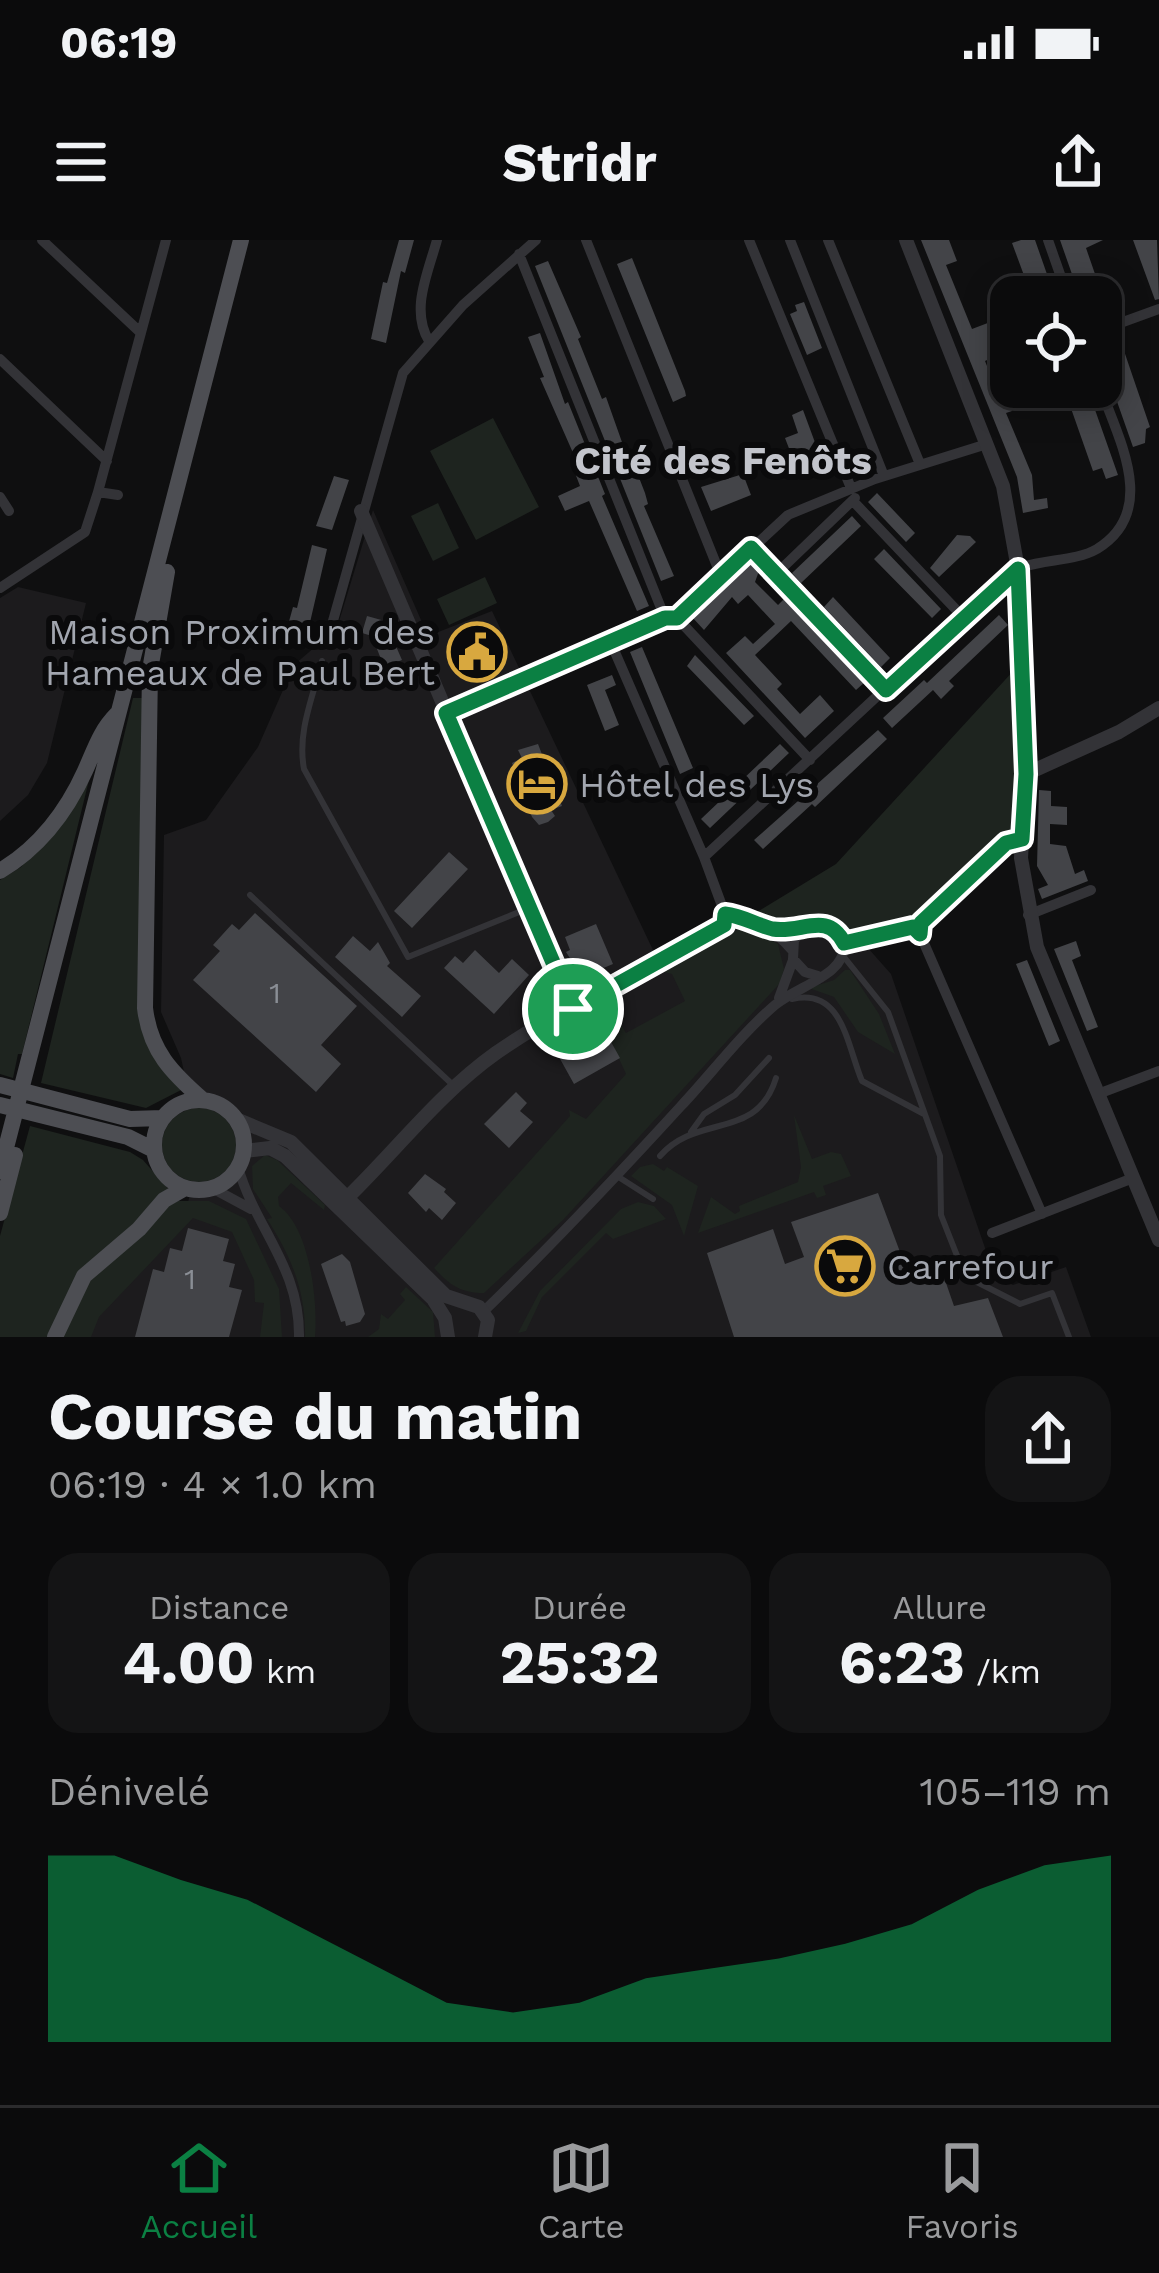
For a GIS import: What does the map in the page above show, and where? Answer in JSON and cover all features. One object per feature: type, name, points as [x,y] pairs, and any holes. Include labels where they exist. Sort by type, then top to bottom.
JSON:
[{"type":"main road","points":[[0,1213],[39,1032],[118,713],[241,240]]},
{"type":"main road","points":[[55,1337],[84,1276],[139,1229],[164,1200],[185,1188],[212,1188],[225,1182],[241,1159],[243,1135],[236,1119],[222,1106],[203,1100],[161,1059],[150,1036],[145,1008],[150,670],[170,561],[166,539]]},
{"type":"main road","points":[[0,871],[26,854],[55,824],[79,784],[100,731],[118,713]]},
{"type":"main road","points":[[0,1085],[130,1119],[164,1118]]},
{"type":"main road","points":[[185,1188],[164,1174],[154,1150],[156,1133],[177,1106],[203,1100]]},
{"type":"main road","points":[[0,1105],[128,1137],[154,1150]]},
{"type":"main road","points":[[0,1171],[14,1138]]},
{"type":"street","points":[[42,240],[141,333]]},
{"type":"street","points":[[0,588],[85,532],[166,240]]},
{"type":"street","points":[[429,341],[420,325],[419,310],[437,240]]},
{"type":"street","points":[[327,642],[403,373],[429,341],[536,240]]},
{"type":"street","points":[[586,240],[721,576]]},
{"type":"street","points":[[749,240],[852,494],[964,617]]},
{"type":"street","points":[[790,240],[879,478]]},
{"type":"street","points":[[828,240],[920,464]]},
{"type":"street","points":[[906,240],[1004,486],[1018,569],[1026,774],[1022,839],[1028,915],[1036,947],[1159,1240]]},
{"type":"street","points":[[1048,240],[1061,276]]},
{"type":"street","points":[[519,254],[671,618],[810,760]]},
{"type":"street","points":[[1122,322],[1159,309]]},
{"type":"street","points":[[0,359],[107,461]]},
{"type":"street","points":[[704,857],[1018,569],[1095,550],[1119,531],[1132,510],[1135,486],[1107,408]]},
{"type":"street","points":[[446,713],[671,618],[788,515],[852,494],[879,478],[987,444]]},
{"type":"street","points":[[98,492],[118,495]]},
{"type":"street","points":[[776,574],[852,494]]},
{"type":"street","points":[[0,497],[9,511]]},
{"type":"street","points":[[361,511],[573,1009]]},
{"type":"street","points":[[751,548],[886,690]]},
{"type":"street","points":[[349,1196],[456,1087],[529,1031],[724,925],[725,914],[704,857],[611,643]]},
{"type":"street","points":[[1026,774],[1119,732],[1159,708]]},
{"type":"street","points":[[920,934],[921,923],[1006,843],[1022,839]]},
{"type":"street","points":[[1028,915],[1091,890]]},
{"type":"street","points":[[725,914],[771,928],[826,925],[837,932],[844,950]]},
{"type":"street","points":[[774,1006],[833,971],[844,950],[913,927],[1042,1214]]},
{"type":"street","points":[[771,928],[805,973],[818,976]]},
{"type":"street","points":[[484,1311],[774,1006],[786,986],[794,940],[804,928]]},
{"type":"street","points":[[1098,1094],[1159,1071]]},
{"type":"street","points":[[236,1119],[288,1138],[443,1293],[459,1304],[474,1304],[484,1311],[485,1337]]},
{"type":"street","points":[[298,1337],[299,1315],[290,1274],[254,1210],[241,1159],[270,1148],[285,1156],[434,1299],[445,1318],[448,1337]]},
{"type":"street","points":[[992,1233],[1133,1178]]},
{"type":"street","points":[[212,1188],[254,1210]]},
{"type":"street","points":[[445,1318],[459,1304]]},
{"type":"lane","points":[[322,661],[304,727],[304,769],[409,957],[529,908]]},
{"type":"lane","points":[[250,895],[456,1087]]},
{"type":"lane","points":[[844,950],[888,1012],[940,1156],[940,1215],[964,1276],[1021,1304],[1052,1293],[1069,1337]]},
{"type":"lane","points":[[774,1006],[800,997],[829,1003],[862,1081],[924,1114]]},
{"type":"lane","points":[[660,1156],[691,1132],[704,1114],[735,1095],[769,1058]]},
{"type":"lane","points":[[691,1132],[758,1112],[770,1099],[776,1078]]},
{"type":"lane","points":[[617,1176],[652,1199]]},
{"type":"shaded area","points":[[493,418],[539,507],[476,540],[430,451]]},
{"type":"shaded area","points":[[438,503],[459,548],[433,561],[411,516]]},
{"type":"shaded area","points":[[373,510],[428,636],[492,611],[662,969],[812,885],[891,974],[995,1277],[1013,1285],[1066,1267],[1091,1337],[81,1337],[184,1219],[201,1148],[181,1058],[161,1012],[164,835],[206,820],[258,747],[294,665],[337,628]]},
{"type":"shaded area","points":[[485,577],[497,603],[449,625],[437,599]]},
{"type":"shaded area","points":[[18,587],[86,603],[47,763],[28,795],[0,821],[0,598]]},
{"type":"shaded area","points":[[1016,668],[1015,825],[919,917],[853,935],[828,914],[779,919],[757,912],[836,864]]},
{"type":"shaded area","points":[[133,698],[144,698],[140,1007],[183,1089],[146,1108],[41,1083]]},
{"type":"shaded area","points":[[89,780],[13,1078],[0,1074],[0,880],[21,867]]},
{"type":"shaded area","points":[[741,928],[755,930],[778,944],[784,969],[780,983],[563,1220],[484,1293],[462,1290],[445,1279],[434,1268],[570,1116],[569,1110],[586,1119],[626,1074],[610,1039],[618,1033],[601,1002],[607,999],[626,1033],[685,1001],[672,974],[660,971]]},
{"type":"shaded area","points":[[850,970],[879,1014],[895,1054],[858,1032],[834,997],[809,988],[834,980]]},
{"type":"shaded area","points":[[199,1108],[225,1119],[236,1145],[225,1171],[199,1182],[173,1171],[162,1145],[173,1119]]},
{"type":"shaded area","points":[[794,1115],[812,1159],[831,1152],[841,1154],[851,1176],[823,1186],[826,1195],[817,1198],[814,1192],[698,1233],[711,1197],[735,1214],[739,1206],[798,1182],[801,1167]]},
{"type":"shaded area","points":[[30,1126],[130,1152],[170,1191],[99,1255],[50,1337],[0,1337],[0,1236]]},
{"type":"shaded area","points":[[265,1155],[277,1160],[325,1205],[324,1210],[291,1183],[278,1197],[279,1206],[298,1231],[310,1266],[315,1337],[305,1337],[295,1275],[267,1219],[272,1218],[253,1189],[252,1166]]},
{"type":"shaded area","points":[[653,1164],[698,1186],[684,1236],[672,1205],[631,1176]]},
{"type":"shaded area","points":[[178,1201],[209,1201],[246,1219],[279,1289],[282,1337],[260,1337],[264,1303],[255,1302],[254,1280],[232,1232],[193,1218],[99,1317],[91,1337],[59,1337],[78,1292],[160,1210]]},
{"type":"shaded area","points":[[638,1202],[654,1206],[666,1219],[613,1239],[606,1233],[542,1297],[526,1331],[518,1333],[540,1291],[621,1209]]},
{"type":"shaded area","points":[[406,1287],[433,1312],[435,1337],[368,1337],[379,1329],[381,1314],[388,1319],[405,1300],[400,1294]]},
{"type":"building","points":[[399,240],[414,240],[405,273],[401,271],[386,343],[371,339],[383,282],[387,283]]},
{"type":"building","points":[[921,240],[949,240],[957,261],[946,265],[972,329],[990,322],[990,359],[985,361],[990,374],[990,408],[1011,408],[1006,413],[1032,475],[1034,500],[1047,498],[1048,508],[1023,513],[1017,477]]},
{"type":"building","points":[[1035,240],[1048,276],[1024,276],[1012,243]]},
{"type":"building","points":[[1060,240],[1103,240],[1086,248],[1096,276],[1073,276]]},
{"type":"building","points":[[1133,240],[1157,240],[1159,299],[1155,300]]},
{"type":"building","points":[[632,258],[685,391],[686,396],[673,402],[617,264]]},
{"type":"building","points":[[548,261],[645,493],[648,504],[644,506],[674,576],[661,581],[535,266]]},
{"type":"building","points":[[804,302],[822,348],[807,355],[790,314]]},
{"type":"building","points":[[540,333],[649,606],[637,611],[589,501],[565,511],[558,496],[580,486],[575,473],[581,471],[540,378],[544,377],[528,337]]},
{"type":"building","points":[[1122,345],[1150,427],[1145,443],[1133,447],[1119,408]]},
{"type":"building","points":[[1071,408],[1094,408],[1118,475],[1106,479],[1102,468],[1093,471]]},
{"type":"building","points":[[803,410],[820,456],[779,468],[775,456],[790,451],[785,438],[798,433],[792,415]]},
{"type":"building","points":[[743,474],[751,495],[711,511],[701,487]]},
{"type":"building","points":[[334,476],[349,480],[332,530],[316,526]]},
{"type":"building","points":[[877,493],[915,533],[906,542],[868,502]]},
{"type":"building","points":[[852,516],[861,526],[801,583],[792,573]]},
{"type":"building","points":[[957,535],[976,542],[939,577],[930,568]]},
{"type":"building","points":[[312,545],[327,549],[308,631],[288,625],[293,607],[297,608]]},
{"type":"building","points":[[884,549],[941,609],[932,618],[874,559]]},
{"type":"building","points":[[751,562],[759,571],[755,582],[778,605],[785,598],[865,682],[856,690],[791,621],[755,655],[782,684],[777,689],[800,714],[820,695],[834,711],[805,738],[726,653],[745,636],[753,644],[775,624],[748,595],[738,604],[732,597],[704,630],[692,617]]},
{"type":"building","points":[[833,597],[890,658],[881,667],[824,607]]},
{"type":"building","points":[[999,615],[1008,625],[949,681],[954,686],[941,699],[933,690],[892,728],[883,718]]},
{"type":"building","points":[[367,616],[385,621],[402,660],[384,667],[372,636],[362,633]]},
{"type":"building","name":"Maison Proximum des Hameaux de Paul Bert","points":[[495,629],[505,653],[460,676],[450,651]]},
{"type":"building","points":[[642,647],[693,768],[680,774],[630,652]]},
{"type":"building","points":[[695,655],[754,716],[744,725],[687,666]]},
{"type":"building","points":[[612,675],[616,685],[605,690],[619,725],[605,731],[587,685]]},
{"type":"building","points":[[878,730],[887,739],[815,807],[812,804],[763,849],[754,840]]},
{"type":"building","name":"Hôtel des Lys","points":[[538,744],[562,806],[551,810],[555,816],[539,825],[512,763],[522,758],[518,750]]},
{"type":"building","points":[[780,744],[789,753],[710,828],[701,819]]},
{"type":"building","points":[[1039,790],[1051,791],[1051,806],[1067,807],[1067,825],[1050,824],[1050,844],[1066,846],[1075,874],[1084,870],[1088,881],[1042,899],[1038,889],[1048,885],[1037,866]]},
{"type":"building","points":[[449,852],[468,869],[412,928],[394,911]]},
{"type":"building","points":[[255,913],[357,1006],[321,1045],[341,1064],[316,1092],[193,980],[220,951],[213,945],[232,924],[239,930]]},
{"type":"building","points":[[596,924],[613,964],[582,977],[566,952],[570,950],[565,937]]},
{"type":"building","points":[[353,936],[370,951],[378,942],[390,963],[387,966],[421,996],[402,1017],[335,957]]},
{"type":"building","points":[[1076,941],[1081,956],[1072,960],[1098,1027],[1087,1031],[1054,949]]},
{"type":"building","points":[[475,950],[499,973],[512,959],[529,975],[494,1014],[444,968],[455,956],[463,963]]},
{"type":"building","points":[[1027,960],[1060,1041],[1049,1046],[1016,964]]},
{"type":"building","points":[[595,1013],[620,1058],[574,1084],[549,1039]]},
{"type":"building","points":[[516,1092],[527,1103],[520,1111],[533,1122],[509,1148],[484,1124]]},
{"type":"building","points":[[425,1174],[456,1203],[442,1220],[429,1208],[426,1212],[408,1193]]},
{"type":"building","name":"Carrefour","points":[[878,1193],[906,1268],[937,1257],[954,1306],[988,1298],[1003,1337],[734,1337],[707,1253],[773,1229],[785,1264],[804,1257],[791,1222]]},
{"type":"building","points":[[188,1228],[229,1239],[223,1261],[235,1264],[229,1287],[242,1290],[229,1337],[135,1337],[153,1269],[164,1272],[170,1248],[182,1251]]},
{"type":"building","points":[[342,1254],[350,1262],[365,1314],[360,1322],[346,1326],[321,1264]]},
{"type":"place","name":"Maison Proximum des Hameaux de Paul Bert","points":[[477,652]]},
{"type":"place","name":"Hôtel des Lys","points":[[537,784]]},
{"type":"place","name":"Carrefour","points":[[845,1266]]},
{"type":"district","name":"Cité des Fenôts","points":[[723,460]]},
{"type":"route","points":[[751,548],[886,690],[1018,569],[1026,774],[1022,839],[1006,843],[921,923],[920,934],[913,927],[844,943],[826,925],[771,928],[725,914],[724,925],[573,1009],[446,713],[665,618],[677,618],[751,548]]}]
